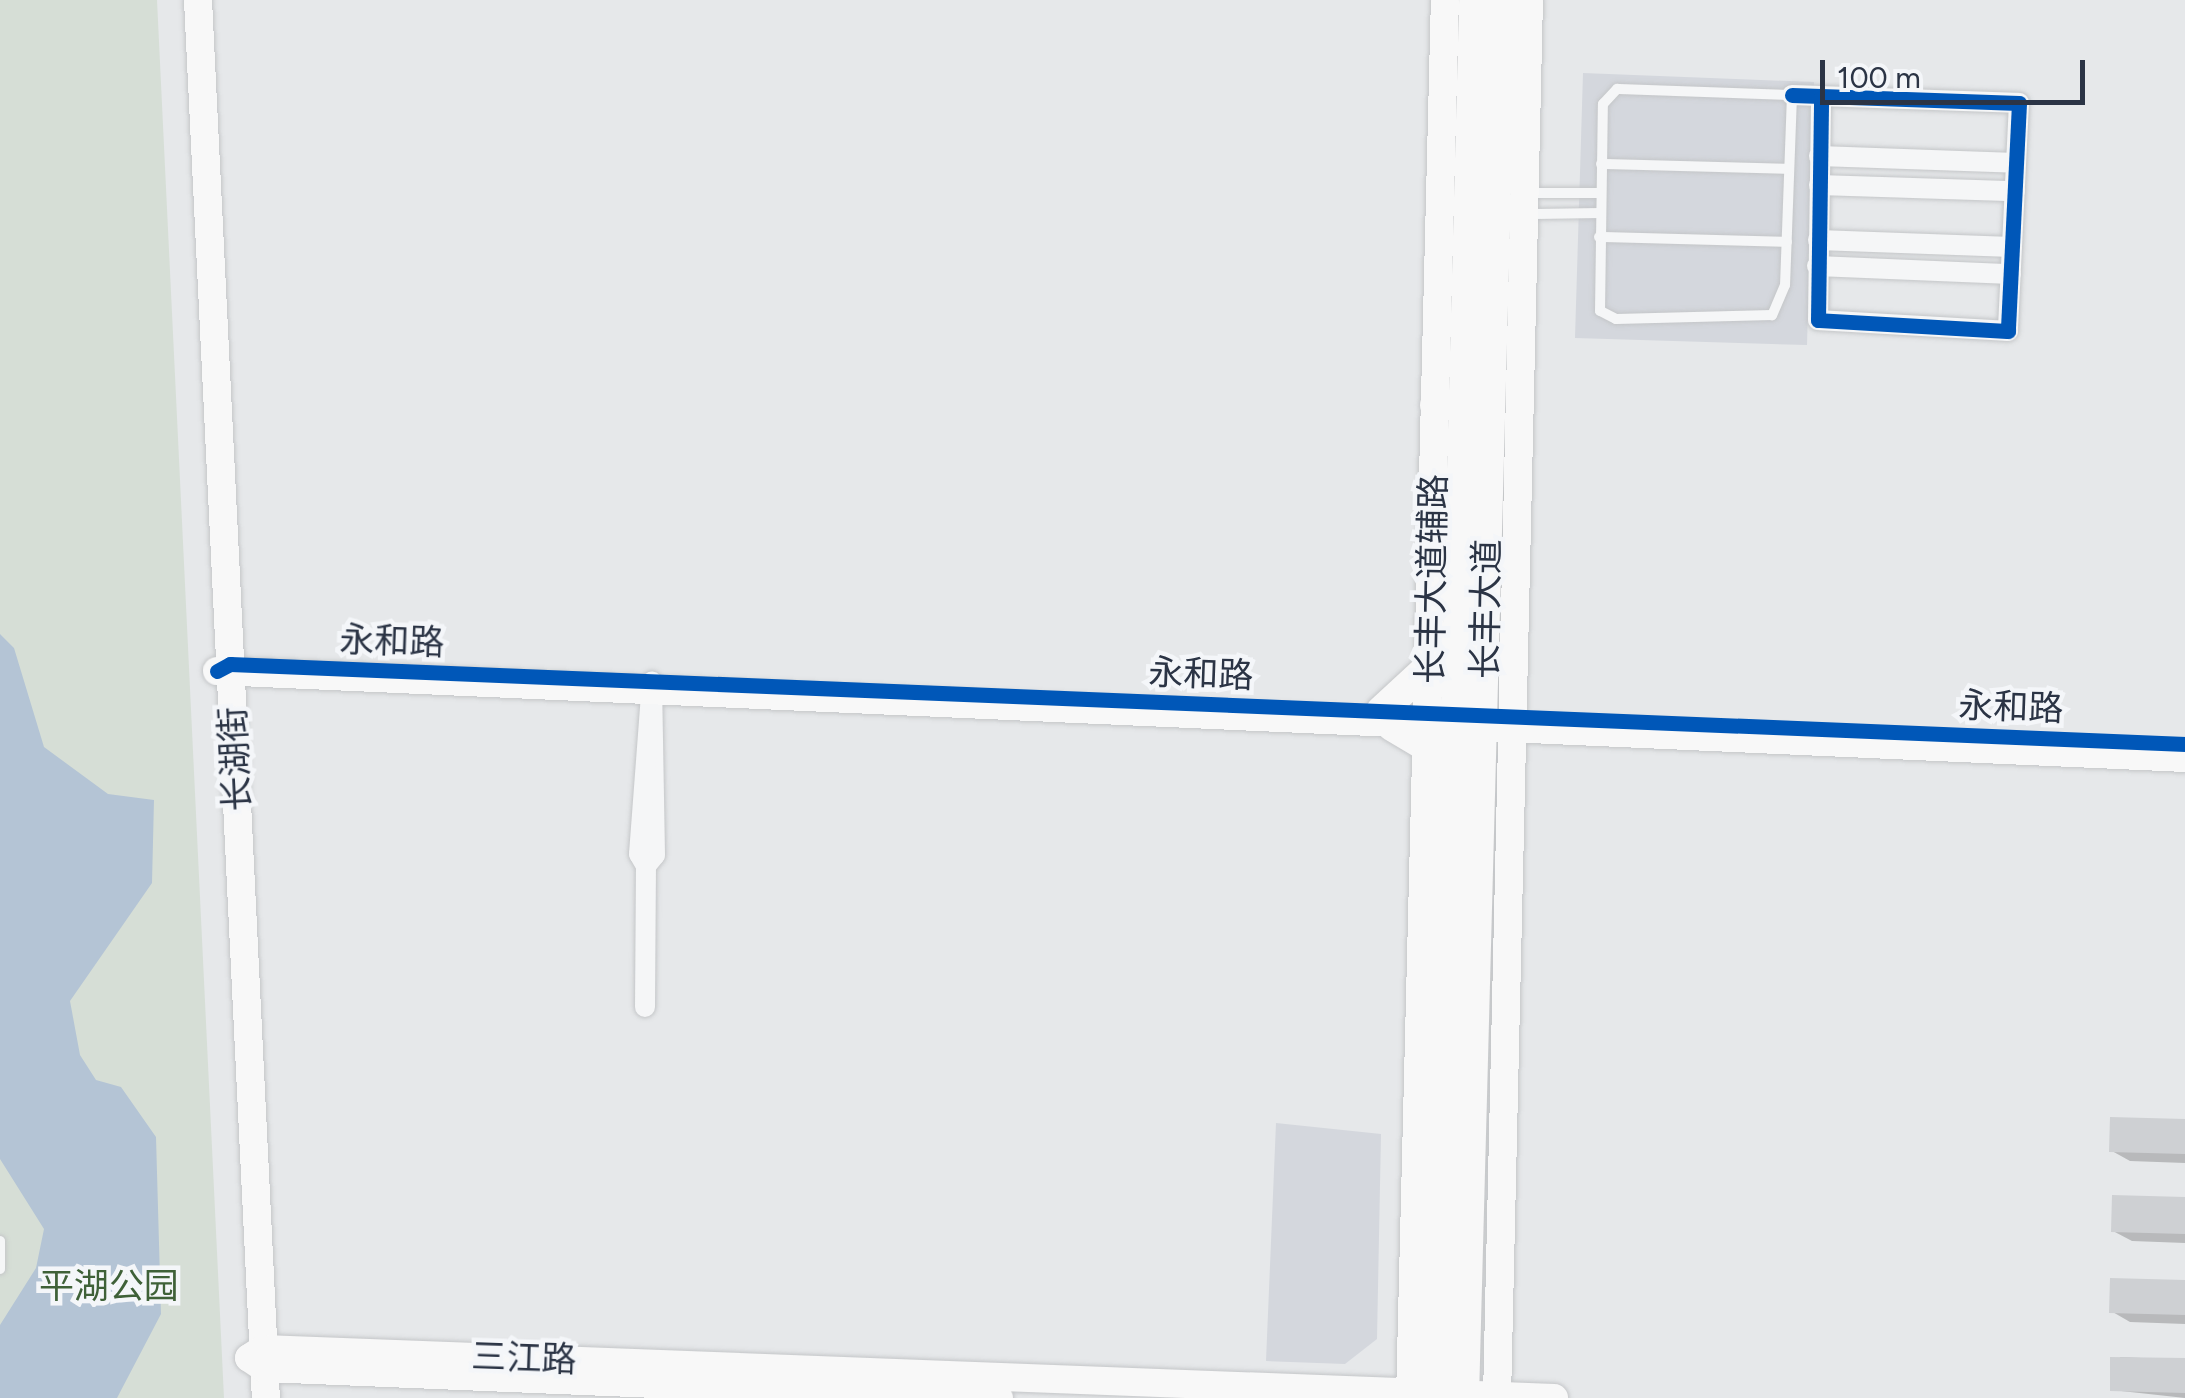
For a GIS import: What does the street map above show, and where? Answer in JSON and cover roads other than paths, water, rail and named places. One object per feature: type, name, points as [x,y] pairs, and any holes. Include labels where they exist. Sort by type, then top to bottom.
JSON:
[{"type":"main road","name":"长湖街","points":[[185,0],[226,671]]},
{"type":"main road","name":"长湖街","points":[[198,0],[259,1358],[266,1398]]},
{"type":"main road","name":"长丰大道辅路","points":[[1445,0],[1430,666],[1465,725],[1497,1396]]},
{"type":"main road","name":"长丰大道","points":[[1438,1395],[1456,764],[1465,725],[1466,405],[1497,204],[1474,0]]},
{"type":"main road","name":"长丰大道","points":[[1438,1395],[1465,725],[1497,204],[1501,0]]},
{"type":"main road","points":[[1497,204],[1529,0]]},
{"type":"main road","points":[[1435,404],[1466,405]]},
{"type":"main road","points":[[1387,718],[1430,666]]},
{"type":"main road","name":"永和路","points":[[226,671],[1387,718]]},
{"type":"main road","points":[[1387,718],[1465,725]]},
{"type":"main road","name":"永和路","points":[[1465,725],[2185,744]]},
{"type":"main road","name":"永和路","points":[[1465,725],[2185,758]]},
{"type":"main road","name":"长丰大道辅路","points":[[1438,1395],[1465,725]]},
{"type":"main road","name":"长湖街","points":[[251,1398],[259,1358]]},
{"type":"main road","name":"三江路","points":[[259,1358],[1554,1398]]},
{"type":"main road","name":"三江路","points":[[259,1358],[999,1398]]},
{"type":"street","points":[[1792,95],[1821,96],[2019,103],[2008,331],[1825,326],[1817,266],[1821,96]]},
{"type":"street","points":[[1819,156],[2016,163]]},
{"type":"street","points":[[1819,184],[2015,191]]},
{"type":"street","points":[[1818,240],[2012,247]]},
{"type":"street","points":[[1817,266],[2011,274]]},
{"type":"street","points":[[645,1007],[646,866],[639,854],[652,691]]},
{"type":"lane","points":[[1616,89],[1792,95],[1781,303],[1763,320],[1616,319],[1598,302],[1602,104],[1616,89]]},
{"type":"lane","points":[[1601,164],[1789,169]]},
{"type":"lane","points":[[1497,204],[1536,193],[1600,193]]},
{"type":"lane","points":[[1497,204],[1535,214],[1600,213]]},
{"type":"lane","points":[[1599,237],[1786,242]]},
{"type":"lane","points":[[0,1241],[0,1269]]},
{"type":"water","points":[[0,634],[14,648],[44,747],[108,794],[154,800],[152,883],[70,1001],[80,1055],[96,1080],[121,1087],[156,1137],[161,1314],[117,1398],[0,1398],[0,1325],[36,1268],[44,1229],[0,1159]]},
{"type":"park label","name":"平湖公园","points":[[109,1286]]}]
